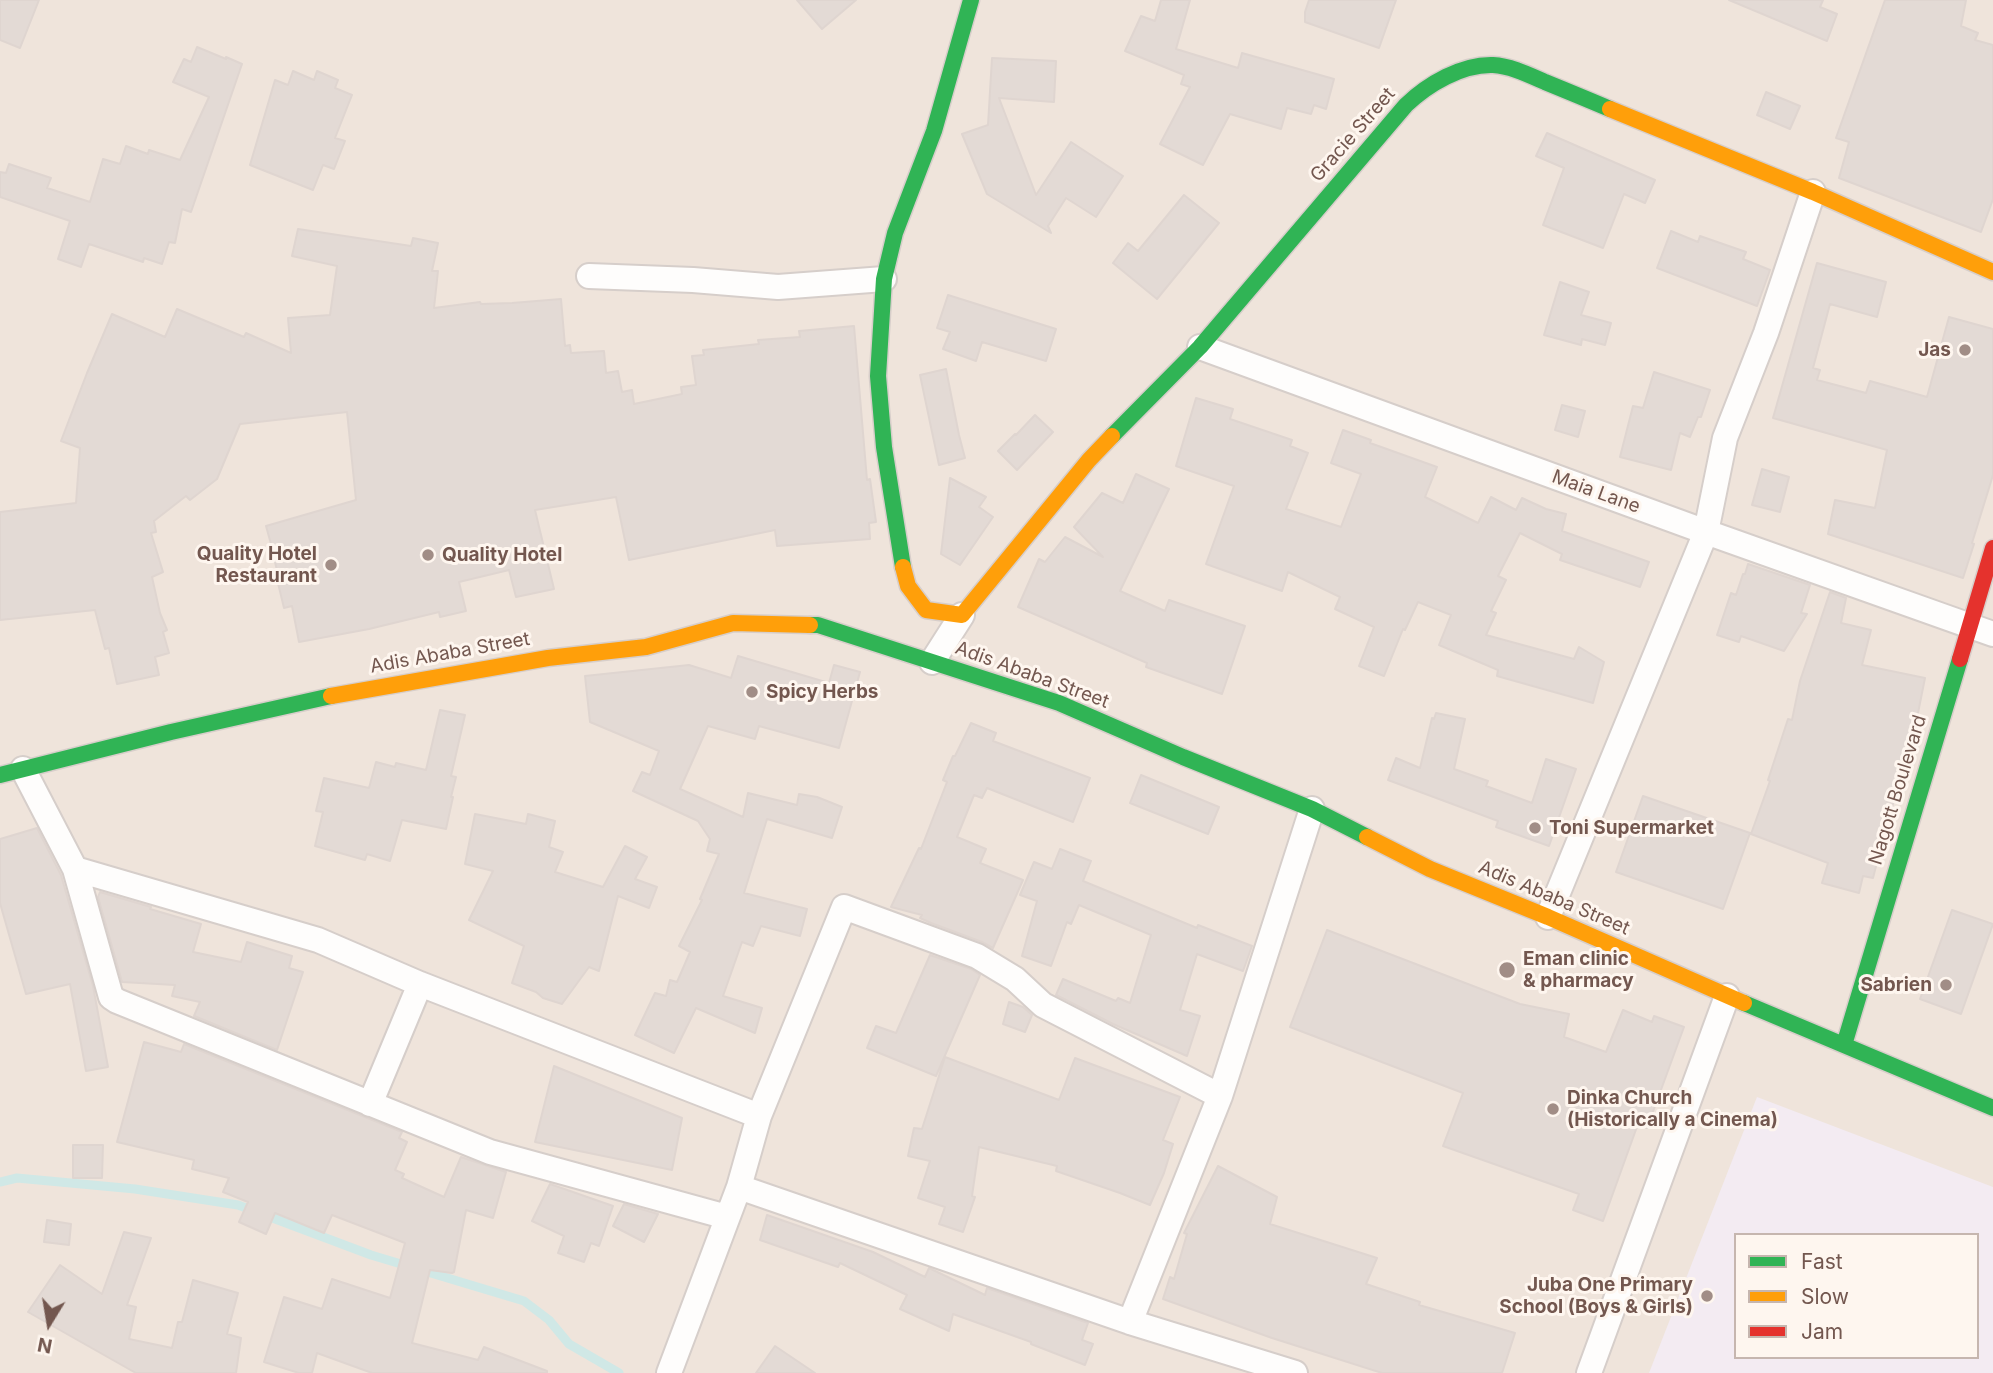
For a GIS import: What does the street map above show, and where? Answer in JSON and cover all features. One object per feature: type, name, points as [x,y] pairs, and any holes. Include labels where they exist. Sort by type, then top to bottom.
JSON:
[{"type":"street","points":[[932,662],[962,615],[926,610],[908,586],[884,447],[878,376],[884,279],[895,233],[934,131],[971,0]]},
{"type":"street","name":"Gracie Street","points":[[962,615],[1089,460],[1199,348],[1417,93],[1468,69],[1493,65],[1518,71],[1813,192],[1993,272]]},
{"type":"street","points":[[1548,917],[1706,532],[1726,438],[1766,333],[1813,192]]},
{"type":"street","points":[[589,276],[778,287],[884,279]]},
{"type":"street","name":"Maia Lane","points":[[1199,348],[1993,634]]},
{"type":"street","name":"Nagott Boulevard","points":[[1844,1045],[1993,548]]},
{"type":"street","name":"Adis Ababa Street","points":[[11,772],[348,692],[548,658],[646,647],[733,623],[818,625],[1059,703],[1183,757],[1312,808],[1430,869],[1993,1108]]},
{"type":"street","points":[[11,772],[75,869],[111,997],[117,1001],[490,1152],[727,1217]]},
{"type":"street","points":[[1130,1322],[1220,1096],[1312,808]]},
{"type":"street","points":[[75,869],[318,940],[420,984],[759,1116]]},
{"type":"street","points":[[669,1373],[739,1187],[759,1116],[844,907],[977,956],[1014,979],[1044,1005],[1220,1096]]},
{"type":"street","points":[[370,1104],[420,984]]},
{"type":"street","points":[[1589,1373],[1727,996]]},
{"type":"street","points":[[739,1187],[1130,1322],[1295,1373]]},
{"type":"shaded area","points":[[0,0],[1993,0],[1993,1373],[0,1373]]},
{"type":"shaded area","name":"Juba One Primary School (Boys & Girls)","points":[[1757,1097],[1993,1187],[1993,1373],[1649,1373]]},
{"type":"building","points":[[0,0],[39,0],[20,48],[0,40]]},
{"type":"building","points":[[797,0],[856,0],[822,29]]},
{"type":"building","points":[[1161,0],[1190,0],[1176,49],[1238,68],[1242,53],[1334,79],[1326,109],[1314,105],[1311,114],[1287,108],[1281,129],[1230,114],[1203,165],[1160,144],[1190,87],[1181,84],[1184,75],[1125,51],[1141,16],[1155,21]]},
{"type":"building","points":[[1309,0],[1396,0],[1379,48],[1305,22]]},
{"type":"building","points":[[1729,0],[1823,0],[1820,7],[1837,14],[1827,41]]},
{"type":"building","points":[[1885,0],[1966,0],[1961,26],[1978,33],[1975,40],[1993,45],[1993,199],[1981,232],[1839,178],[1849,142],[1836,138]]},
{"type":"building","points":[[197,47],[242,64],[191,212],[182,209],[175,243],[169,242],[162,264],[144,258],[143,262],[89,244],[81,267],[58,259],[70,221],[0,197],[0,172],[6,173],[9,164],[51,178],[47,188],[90,202],[103,159],[120,164],[126,146],[148,154],[149,150],[180,160],[209,97],[173,82],[184,59],[191,62]]},
{"type":"building","points":[[992,58],[1056,61],[1054,102],[999,98],[1036,195],[1071,142],[1123,176],[1096,217],[1066,198],[1048,226],[1051,233],[987,194],[962,134],[988,125]]},
{"type":"building","points":[[293,71],[314,80],[317,71],[338,80],[335,88],[352,95],[335,138],[345,141],[334,169],[323,165],[313,190],[250,165],[275,80],[288,85]]},
{"type":"building","points":[[1766,92],[1800,106],[1790,129],[1757,115]]},
{"type":"building","points":[[1547,133],[1655,180],[1645,203],[1624,194],[1603,248],[1543,225],[1564,168],[1536,156]]},
{"type":"building","points":[[1184,195],[1219,223],[1157,299],[1113,263],[1128,243],[1138,251]]},
{"type":"building","points":[[298,229],[411,246],[413,238],[438,243],[432,271],[438,271],[434,308],[480,302],[512,303],[561,299],[565,346],[570,345],[571,353],[604,351],[606,373],[618,371],[622,392],[632,390],[634,404],[682,394],[681,387],[696,385],[692,356],[704,355],[703,350],[759,344],[758,340],[800,337],[799,331],[854,326],[867,480],[870,479],[876,522],[869,523],[870,539],[777,546],[775,530],[629,560],[616,497],[535,510],[554,589],[516,597],[509,570],[459,582],[466,611],[440,617],[439,612],[299,642],[292,606],[284,608],[266,526],[356,500],[347,412],[240,424],[217,479],[190,500],[186,496],[154,521],[156,532],[151,533],[163,572],[152,577],[160,613],[167,630],[163,632],[169,653],[155,657],[159,675],[117,684],[109,648],[105,649],[95,610],[0,620],[0,512],[76,503],[80,448],[61,441],[112,314],[165,337],[177,309],[244,337],[246,333],[291,353],[288,318],[330,315],[337,266],[292,256]]},
{"type":"building","points":[[1671,231],[1698,242],[1700,236],[1746,252],[1743,259],[1770,270],[1757,306],[1657,268]]},
{"type":"building","points":[[1817,263],[1886,282],[1877,317],[1830,304],[1813,368],[1820,370],[1817,380],[1866,393],[1870,381],[1927,397],[1949,317],[1993,329],[1993,475],[1963,578],[1828,534],[1835,500],[1875,508],[1887,450],[1773,418]]},
{"type":"building","points":[[1560,282],[1589,292],[1581,315],[1611,323],[1605,345],[1582,339],[1581,345],[1544,335]]},
{"type":"building","points":[[948,295],[1056,329],[1046,361],[982,342],[976,361],[943,349],[950,332],[937,328]]},
{"type":"building","points":[[946,369],[965,458],[939,465],[920,375]]},
{"type":"building","points":[[1654,372],[1710,390],[1701,417],[1698,417],[1690,437],[1680,433],[1671,470],[1620,457],[1633,406],[1643,408]]},
{"type":"building","points":[[1196,398],[1233,409],[1230,419],[1292,440],[1290,446],[1308,453],[1286,509],[1341,527],[1361,474],[1331,463],[1343,430],[1371,440],[1370,443],[1437,467],[1425,497],[1478,523],[1491,497],[1516,510],[1522,498],[1546,509],[1566,514],[1562,531],[1649,562],[1640,587],[1560,560],[1562,554],[1520,533],[1498,576],[1506,580],[1491,611],[1496,613],[1486,635],[1574,659],[1579,647],[1604,662],[1593,703],[1497,676],[1498,670],[1439,645],[1451,615],[1418,602],[1405,630],[1403,629],[1384,676],[1359,666],[1374,627],[1335,609],[1340,597],[1288,572],[1282,591],[1206,564],[1234,486],[1176,466]]},
{"type":"building","points":[[1562,405],[1585,411],[1578,437],[1555,430]]},
{"type":"building","points":[[1035,415],[1053,432],[1017,470],[998,451]]},
{"type":"building","points":[[1762,469],[1789,477],[1780,512],[1752,505]]},
{"type":"building","points":[[1136,474],[1169,489],[1120,591],[1165,611],[1169,600],[1245,626],[1222,694],[1146,667],[1147,663],[1018,607],[1039,559],[1045,562],[1065,537],[1103,557],[1074,527],[1102,493],[1123,503]]},
{"type":"building","points":[[950,478],[986,497],[979,507],[993,517],[960,565],[941,554]]},
{"type":"building","points":[[1748,564],[1810,585],[1801,613],[1807,614],[1784,651],[1741,636],[1739,642],[1717,635],[1731,593],[1736,595]]},
{"type":"building","points":[[1830,592],[1846,598],[1841,623],[1871,630],[1862,665],[1925,678],[1912,743],[1908,742],[1873,878],[1863,876],[1859,893],[1822,883],[1828,863],[1751,834],[1788,719],[1792,720],[1800,681]]},
{"type":"building","points":[[738,656],[829,683],[834,665],[860,672],[839,748],[759,726],[755,739],[708,726],[680,789],[743,817],[748,793],[797,805],[799,794],[817,797],[842,807],[832,838],[767,819],[744,893],[807,909],[800,936],[761,926],[753,946],[742,942],[723,996],[762,1008],[755,1033],[696,1008],[674,1053],[635,1035],[655,993],[666,996],[670,980],[677,982],[690,952],[679,946],[702,900],[700,899],[719,854],[707,851],[710,839],[698,821],[633,791],[642,772],[650,775],[659,751],[590,722],[585,676],[689,665],[731,678]]},
{"type":"building","points":[[440,710],[465,715],[451,776],[456,777],[446,829],[402,820],[390,861],[367,854],[365,860],[315,846],[323,812],[316,811],[324,778],[369,788],[376,762],[395,767],[396,763],[426,770]]},
{"type":"building","points":[[1436,713],[1465,719],[1454,769],[1488,781],[1486,786],[1532,803],[1546,759],[1576,769],[1549,846],[1496,827],[1498,821],[1388,780],[1396,758],[1420,768],[1432,718],[1434,719]]},
{"type":"building","points":[[971,723],[996,733],[993,741],[1090,778],[1073,822],[987,788],[982,798],[974,795],[957,837],[986,849],[980,863],[1023,880],[993,948],[920,918],[922,915],[891,907],[919,848],[921,849],[947,782],[943,780]]},
{"type":"building","points":[[1141,775],[1219,807],[1208,834],[1130,803]]},
{"type":"building","points":[[1643,796],[1750,833],[1723,909],[1616,872]]},
{"type":"building","points":[[475,814],[526,824],[528,814],[555,821],[549,847],[563,852],[555,872],[603,887],[625,846],[647,857],[635,879],[657,887],[649,908],[618,896],[599,971],[589,967],[562,1004],[512,983],[524,946],[469,920],[493,871],[465,864]]},
{"type":"building","points":[[37,828],[61,875],[93,986],[108,1067],[86,1071],[70,984],[26,994],[0,903],[0,839]]},
{"type":"building","points":[[1060,849],[1091,861],[1083,881],[1197,928],[1198,925],[1252,946],[1243,971],[1197,954],[1180,1010],[1200,1016],[1187,1056],[1113,1024],[1056,995],[1063,979],[1116,1001],[1118,998],[1130,1003],[1151,935],[1079,905],[1071,924],[1067,922],[1051,966],[1022,956],[1037,901],[1020,895],[1034,862],[1052,869]]},
{"type":"building","points":[[100,892],[201,924],[193,952],[241,962],[247,942],[292,956],[289,968],[303,972],[277,1050],[194,1016],[200,1002],[172,996],[175,985],[122,982],[98,897]]},
{"type":"building","points":[[1952,910],[1993,924],[1961,1014],[1920,999]]},
{"type":"building","points":[[1327,930],[1520,1004],[1569,1014],[1564,1037],[1606,1052],[1623,1010],[1652,1022],[1654,1016],[1684,1027],[1647,1128],[1638,1124],[1603,1221],[1573,1210],[1579,1194],[1443,1146],[1463,1093],[1290,1027]]},
{"type":"building","points":[[930,955],[971,969],[980,975],[936,1076],[867,1048],[876,1026],[896,1033]]},
{"type":"building","points":[[1009,1002],[1023,1007],[1032,1015],[1025,1032],[1003,1024]]},
{"type":"building","points":[[144,1042],[181,1052],[184,1044],[402,1132],[399,1138],[407,1142],[395,1170],[404,1174],[402,1178],[444,1197],[461,1157],[506,1172],[493,1218],[466,1210],[454,1272],[430,1270],[412,1343],[478,1360],[484,1347],[547,1373],[372,1373],[317,1353],[312,1373],[299,1373],[264,1362],[284,1297],[322,1309],[332,1279],[390,1298],[405,1243],[332,1215],[324,1233],[275,1213],[266,1234],[239,1222],[248,1202],[223,1192],[229,1178],[192,1169],[194,1160],[117,1142]]},
{"type":"building","points":[[945,1057],[1059,1100],[1075,1058],[1180,1097],[1163,1140],[1173,1144],[1150,1205],[1056,1171],[1057,1166],[979,1147],[972,1196],[975,1197],[963,1232],[939,1224],[945,1207],[918,1198],[930,1161],[908,1156],[914,1128],[922,1129]]},
{"type":"building","points":[[554,1066],[682,1118],[672,1170],[535,1142]]},
{"type":"building","points":[[73,1145],[103,1145],[102,1178],[73,1178]]},
{"type":"building","points":[[1218,1166],[1277,1197],[1270,1224],[1377,1258],[1366,1284],[1420,1302],[1419,1305],[1515,1333],[1502,1373],[1382,1373],[1163,1299],[1170,1277],[1174,1279],[1187,1234],[1184,1233]]},
{"type":"building","points":[[550,1184],[613,1206],[599,1246],[591,1243],[584,1262],[558,1253],[564,1236],[532,1221]]},
{"type":"building","points":[[624,1204],[658,1214],[644,1242],[613,1226]]},
{"type":"building","points":[[767,1215],[873,1252],[925,1277],[929,1268],[985,1295],[987,1288],[1088,1323],[1082,1340],[1093,1344],[1085,1365],[953,1314],[949,1331],[900,1309],[907,1295],[840,1263],[838,1267],[760,1240]]},
{"type":"building","points":[[47,1220],[71,1224],[69,1245],[44,1242]]},
{"type":"building","points":[[124,1232],[151,1238],[127,1305],[136,1307],[129,1339],[172,1348],[193,1280],[238,1293],[227,1334],[241,1338],[236,1373],[136,1373],[28,1312],[60,1265],[102,1294]]},
{"type":"building","points":[[775,1346],[815,1373],[756,1373]]},
{"type":"waterway","points":[[0,1182],[17,1178],[135,1189],[238,1205],[371,1255],[524,1301],[549,1320],[569,1344],[619,1373]]},
{"type":"traffic: fast","points":[[903,567],[884,447],[878,376],[884,279],[895,233],[934,131],[971,0]]},
{"type":"traffic: fast","points":[[1112,436],[1200,347],[1406,105],[1435,83],[1469,68],[1500,66],[1520,71],[1610,109]]},
{"type":"traffic: fast","points":[[810,625],[818,625],[1059,703],[1312,809],[1367,837]]},
{"type":"traffic: fast","points":[[1844,1045],[1960,659]]},
{"type":"traffic: fast","points":[[0,775],[171,732],[331,696]]},
{"type":"traffic: fast","points":[[1744,1003],[1993,1108]]},
{"type":"traffic: slow","points":[[1610,109],[1813,192],[1993,272]]},
{"type":"traffic: slow","points":[[903,567],[908,586],[926,610],[962,615],[1089,460],[1112,436]]},
{"type":"traffic: slow","points":[[331,696],[548,658],[646,647],[733,623],[810,625]]},
{"type":"traffic: slow","points":[[1367,837],[1430,869],[1548,917],[1744,1003]]},
{"type":"traffic: jam","points":[[1960,659],[1993,548]]},
{"type":"place","name":"Jas","points":[[1965,350]]},
{"type":"place","name":"Quality Hotel","points":[[428,555]]},
{"type":"place","name":"Quality Hotel Restaurant","points":[[331,565]]},
{"type":"place","name":"Spicy Herbs","points":[[752,692]]},
{"type":"place","name":"Toni Supermarket","points":[[1535,828]]},
{"type":"place","name":"Eman clinic & pharmacy","points":[[1507,970]]},
{"type":"place","name":"Sabrien","points":[[1946,985]]},
{"type":"place","name":"Dinka Church (Historically a Cinema)","points":[[1553,1109]]},
{"type":"place","name":"Juba One Primary School (Boys & Girls)","points":[[1707,1296]]}]
